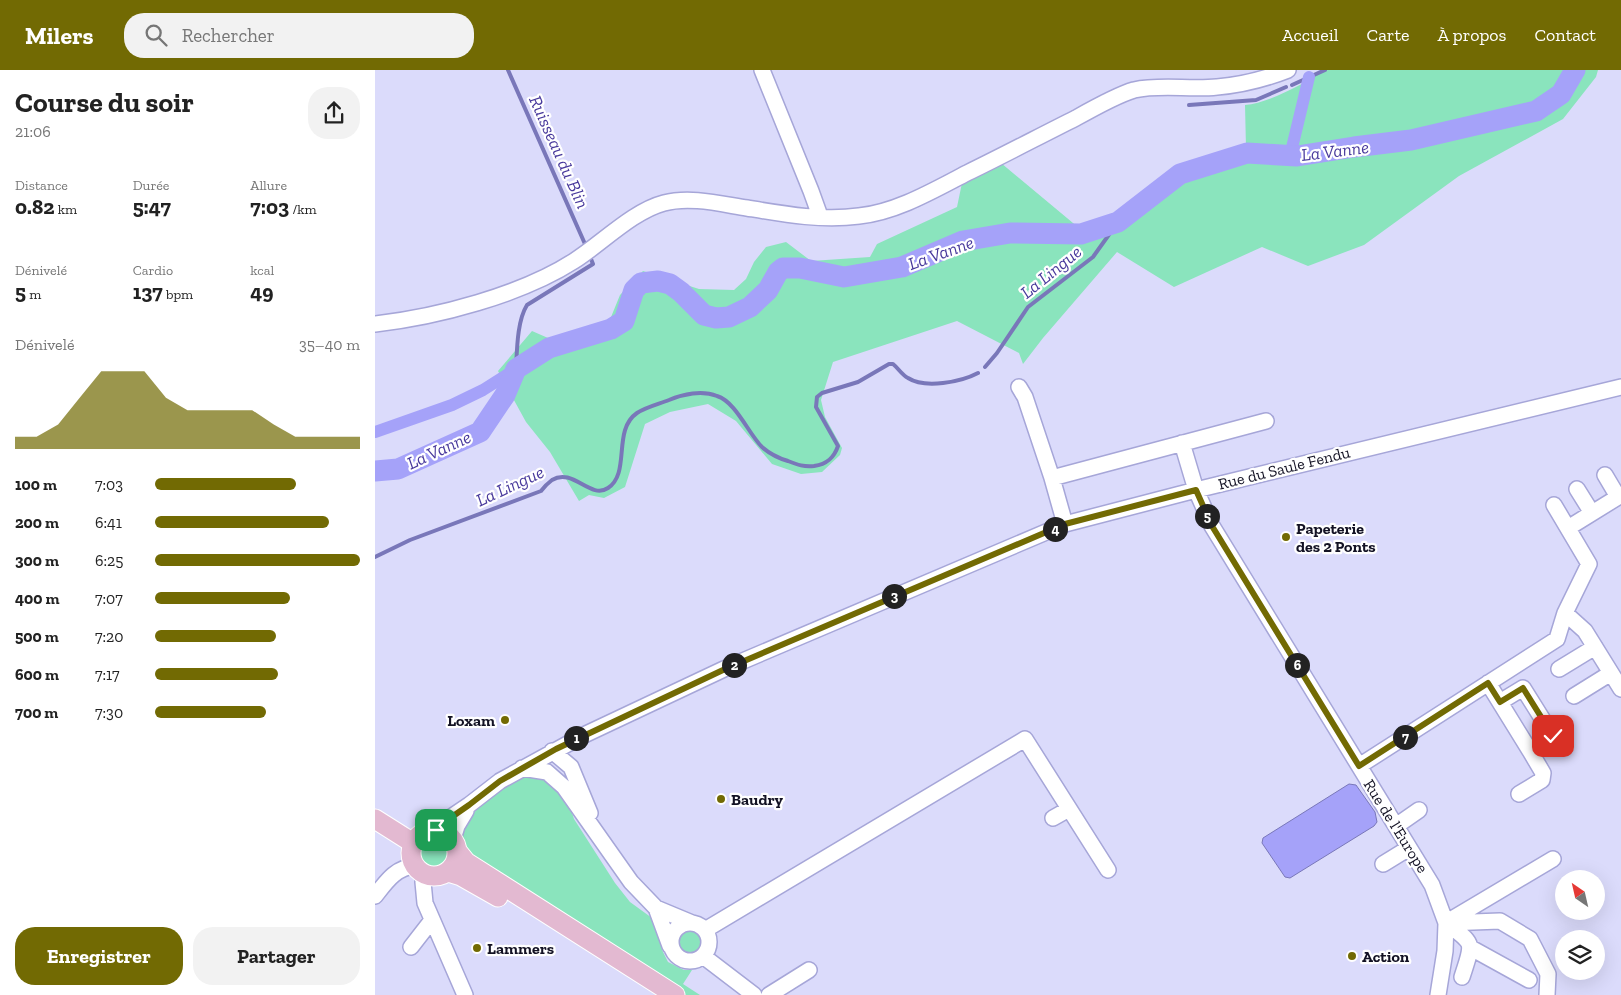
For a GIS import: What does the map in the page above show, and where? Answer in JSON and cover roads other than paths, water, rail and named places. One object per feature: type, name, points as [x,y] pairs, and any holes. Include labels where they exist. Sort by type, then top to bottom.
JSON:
[{"type":"main road","points":[[375,819],[413,843]]},
{"type":"main road","points":[[455,846],[457,860],[448,872],[441,876],[420,871],[411,856],[413,843],[422,833],[433,830],[443,831],[455,846],[465,862],[675,995]]},
{"type":"main road","points":[[448,872],[476,884],[653,995]]},
{"type":"street","points":[[762,70],[820,216]]},
{"type":"street","points":[[375,324],[418,318],[519,289],[544,279],[575,261],[643,211],[665,202],[711,202],[792,216],[859,216],[895,206],[937,189],[1087,112],[1135,90],[1166,87],[1215,88],[1250,82],[1288,70]]},
{"type":"street","points":[[1019,387],[1025,397],[1065,524]]},
{"type":"street","name":"Rue du Saule Fendu","points":[[433,830],[500,781],[584,735],[723,670],[1065,524],[1196,490],[1621,387]]},
{"type":"street","points":[[1052,478],[1266,421]]},
{"type":"street","name":"Rue de l'Europe","points":[[1182,443],[1196,490],[1212,526],[1432,885],[1446,923],[1445,951],[1438,995]]},
{"type":"street","points":[[1568,528],[1618,497],[1605,475]]},
{"type":"street","points":[[1577,489],[1592,513]]},
{"type":"street","points":[[1359,766],[1557,639],[1565,613],[1589,564],[1554,505]]},
{"type":"street","points":[[1565,613],[1585,631],[1621,689]]},
{"type":"street","points":[[1559,669],[1595,647]]},
{"type":"street","points":[[1574,696],[1611,673]]},
{"type":"street","points":[[1488,683],[1543,773],[1542,780],[1519,794]]},
{"type":"street","points":[[1500,702],[1523,688],[1553,736],[1530,751]]},
{"type":"street","points":[[571,767],[575,751],[584,735]]},
{"type":"street","points":[[671,949],[670,943],[673,932],[681,925],[699,927],[1025,739],[1108,870]]},
{"type":"street","points":[[552,751],[571,767],[604,844]]},
{"type":"street","points":[[522,768],[547,772],[564,787],[631,882],[656,908],[699,927],[709,940],[707,951],[703,956],[698,959],[685,961],[675,954],[671,949],[656,908]]},
{"type":"street","name":"Rue du Saule Fendu","points":[[455,846],[457,826],[469,805]]},
{"type":"street","points":[[1053,818],[1069,809]]},
{"type":"street","points":[[1396,826],[1419,810]]},
{"type":"street","points":[[1383,864],[1409,848]]},
{"type":"street","points":[[1446,923],[1553,859]]},
{"type":"street","points":[[375,896],[391,876],[403,868],[420,871],[425,903],[465,995]]},
{"type":"street","points":[[411,947],[432,920]]},
{"type":"street","points":[[1446,923],[1500,922],[1531,939],[1548,974],[1547,995]]},
{"type":"street","points":[[1446,923],[1467,938],[1471,948],[1462,977]]},
{"type":"street","points":[[1471,948],[1529,980]]},
{"type":"street","points":[[703,956],[754,995]]},
{"type":"street","points":[[769,995],[809,970]]},
{"type":"waterway","name":"Ruisseau du Blin","points":[[508,70],[585,244]]},
{"type":"waterway","points":[[1292,85],[1325,70]]},
{"type":"waterway","name":"La Vanne","points":[[375,471],[398,469],[480,432],[505,395],[516,369],[549,348],[611,329],[624,321],[634,290],[641,283],[658,281],[670,284],[704,315],[716,318],[729,317],[750,307],[768,290],[778,272],[783,268],[800,268],[844,277],[902,267],[963,241],[1010,233],[1081,234],[1118,222],[1180,174],[1247,153],[1297,156],[1411,140],[1536,111],[1561,94],[1575,70]]},
{"type":"waterway","points":[[1290,156],[1309,77]]},
{"type":"waterway","points":[[1189,105],[1256,100],[1286,87]]},
{"type":"waterway","name":"La Lingue","points":[[985,367],[997,353],[1028,307],[1093,257],[1118,222]]},
{"type":"waterway","points":[[516,369],[519,327],[527,305],[593,264],[591,259]]},
{"type":"waterway","name":"La Lingue","points":[[375,557],[410,540],[541,491],[552,480],[560,477],[567,477],[595,490],[601,491],[608,488],[615,481],[619,472],[625,430],[630,420],[644,409],[680,396],[705,393],[724,399],[736,411],[762,447],[771,454],[795,464],[814,466],[829,460],[838,446],[816,407],[817,397],[822,393],[858,382],[889,364],[893,364],[908,378],[933,384],[962,379],[978,373]]},
{"type":"waterway","points":[[375,432],[452,405],[483,390],[516,369]]},
{"type":"place","name":"Papeterie des 2 Ponts","points":[[1286,537]]},
{"type":"place","name":"Loxam","points":[[505,720]]},
{"type":"place","name":"Baudry","points":[[721,799]]},
{"type":"place","name":"Lammers","points":[[477,948]]},
{"type":"place","name":"Action","points":[[1352,956]]}]
